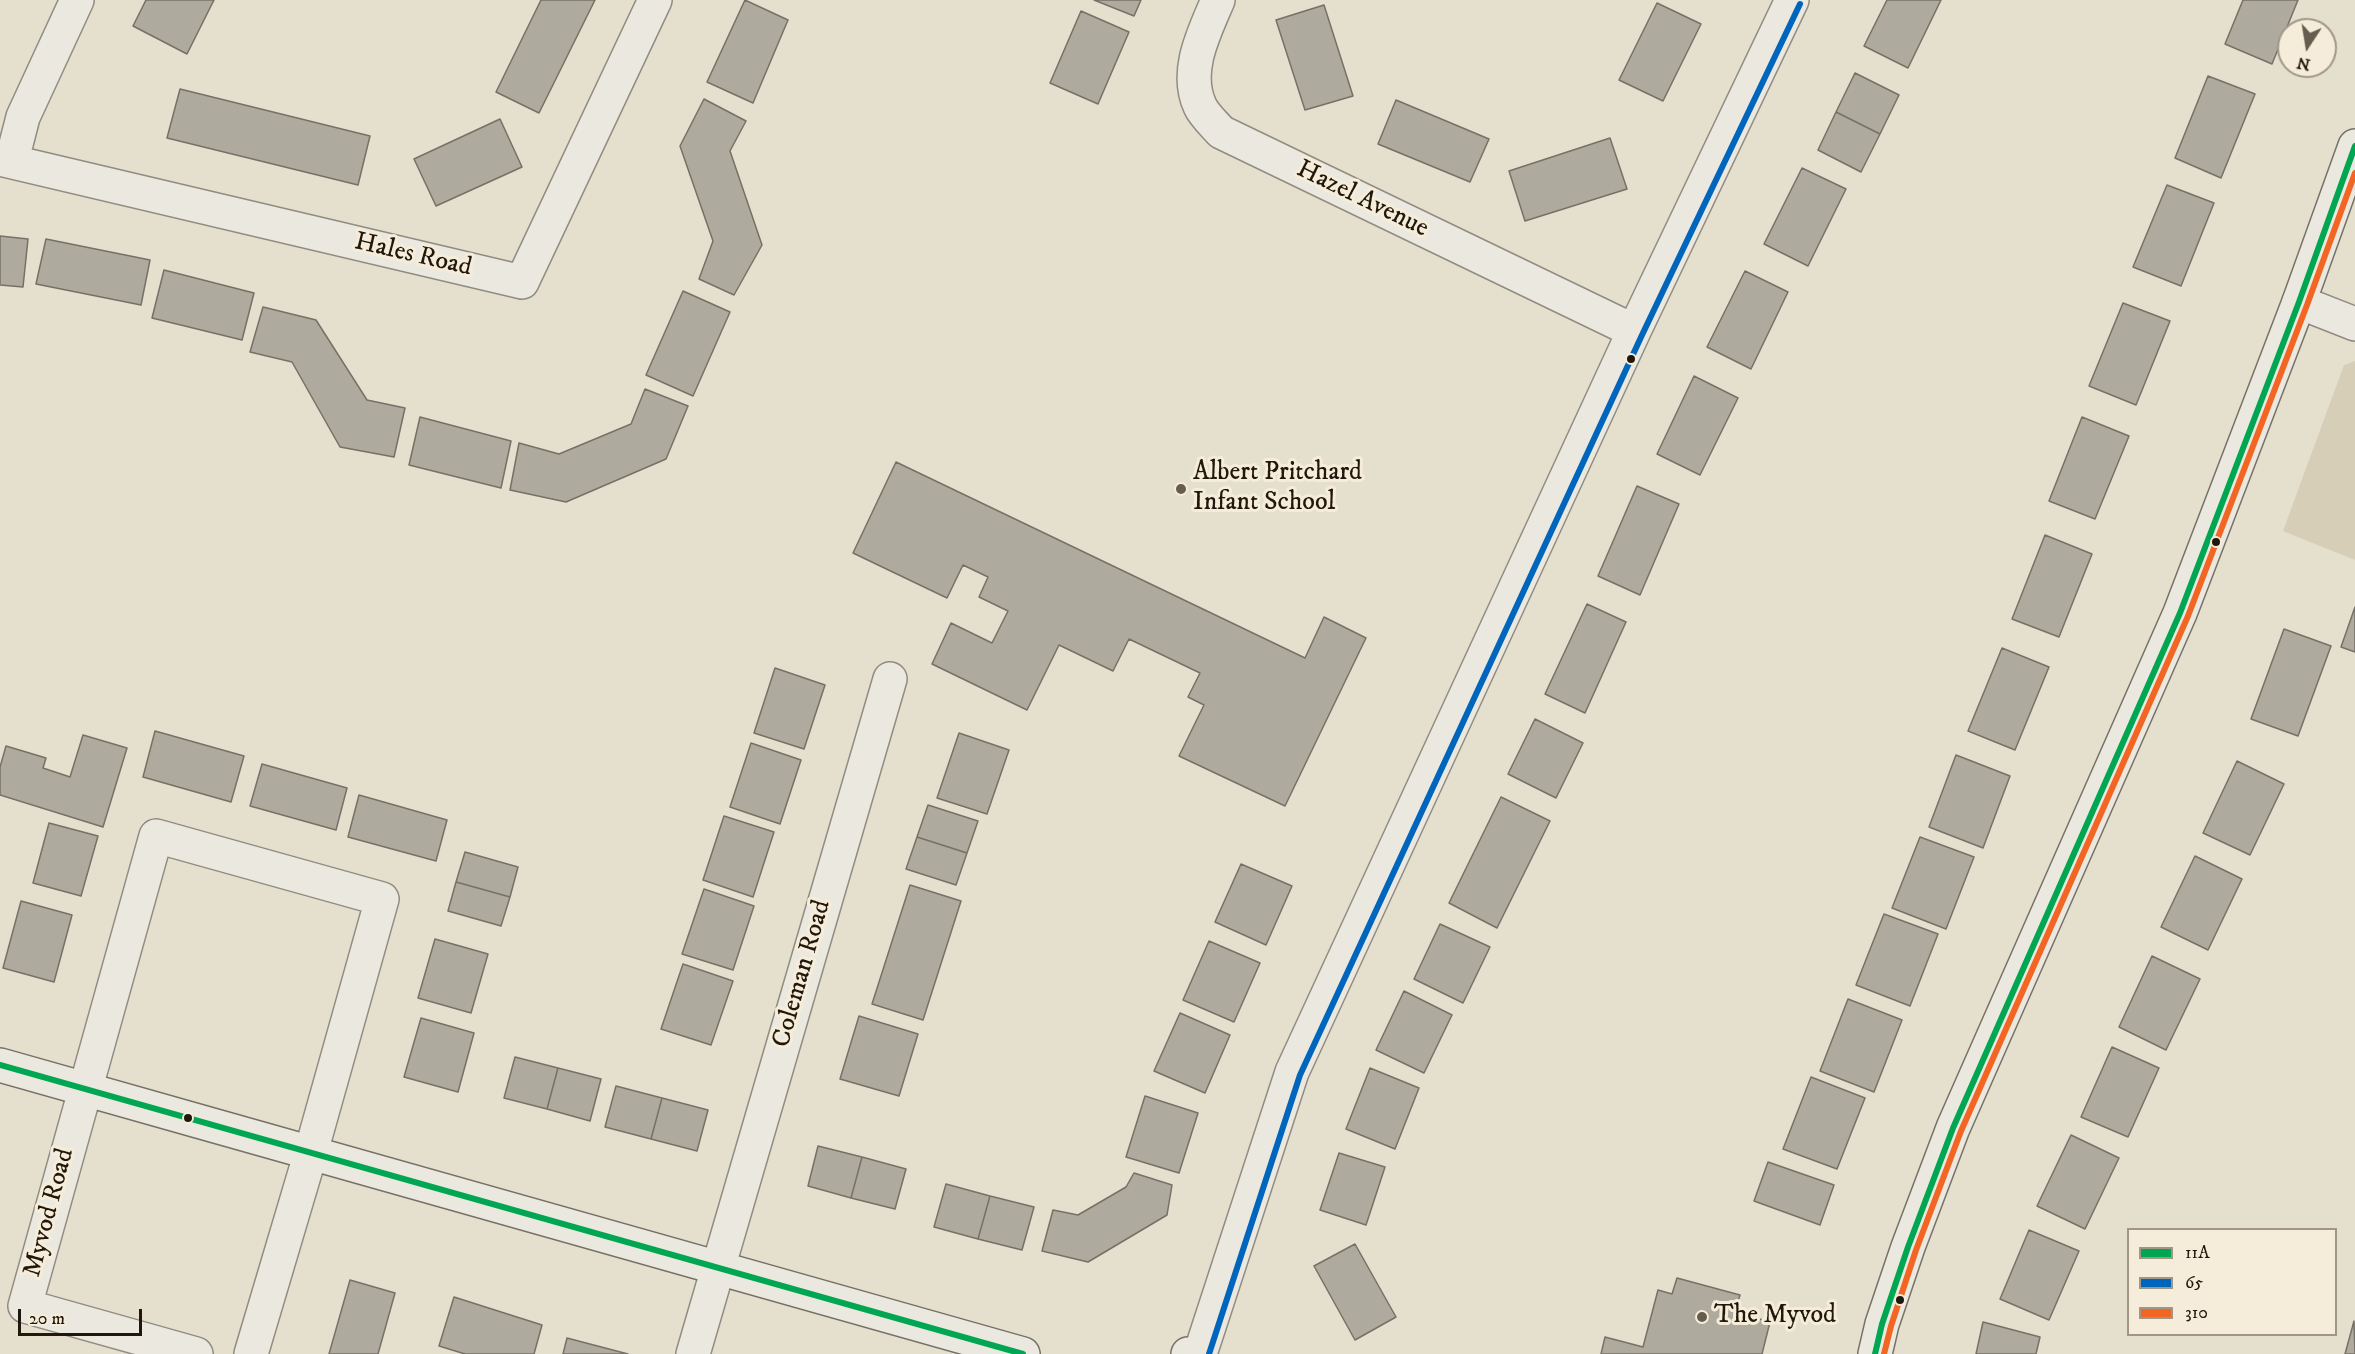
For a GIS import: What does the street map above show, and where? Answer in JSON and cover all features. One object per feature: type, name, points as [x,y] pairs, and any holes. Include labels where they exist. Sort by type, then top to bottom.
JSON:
[{"type":"street","points":[[6,160],[23,117],[77,0]]},
{"type":"street","name":"Hales Road","points":[[6,160],[522,282],[655,0]]},
{"type":"street","name":"Hazel Avenue","points":[[1218,0],[1200,43],[1193,81],[1200,108],[1221,132],[1634,331]]},
{"type":"street","points":[[1188,1354],[1200,1354],[1292,1072],[1634,331],[1792,0]]},
{"type":"street","points":[[1867,1354],[1878,1339],[1908,1247],[1953,1128],[2180,613],[2299,302],[2355,146]]},
{"type":"street","points":[[2299,302],[2355,324]]},
{"type":"street","name":"Coleman Road","points":[[717,1270],[890,679]]},
{"type":"street","points":[[85,1089],[156,836],[382,898],[311,1152],[251,1354]]},
{"type":"street","points":[[0,1065],[311,1152],[717,1270],[1023,1354]]},
{"type":"street","name":"Myvod Road","points":[[85,1089],[25,1306],[196,1354]]},
{"type":"street","points":[[693,1354],[717,1270]]},
{"type":"shaded area","points":[[2355,361],[2355,560],[2283,531],[2344,365]]},
{"type":"building","points":[[146,0],[214,0],[187,54],[133,26]]},
{"type":"building","points":[[541,0],[595,0],[539,113],[496,92]]},
{"type":"building","points":[[745,0],[788,20],[753,103],[707,82]]},
{"type":"building","points":[[1094,0],[1141,0],[1134,16]]},
{"type":"building","points":[[1887,0],[1941,0],[1908,68],[1864,46]]},
{"type":"building","points":[[2243,0],[2298,0],[2291,18],[2277,18],[2277,52],[2272,64],[2225,44]]},
{"type":"building","points":[[1657,3],[1701,24],[1663,101],[1619,80]]},
{"type":"building","points":[[1324,5],[1353,96],[1305,110],[1276,20]]},
{"type":"building","points":[[1081,11],[1129,32],[1098,104],[1050,83]]},
{"type":"building","points":[[1855,73],[1899,95],[1880,134],[1836,112]]},
{"type":"building","points":[[2208,76],[2255,94],[2221,178],[2175,158]]},
{"type":"building","points":[[180,89],[370,136],[358,185],[167,138]]},
{"type":"building","points":[[704,99],[746,121],[730,151],[762,245],[734,295],[699,279],[713,241],[680,146]]},
{"type":"building","points":[[1396,100],[1489,139],[1470,182],[1378,144]]},
{"type":"building","points":[[1836,112],[1880,134],[1861,172],[1818,150]]},
{"type":"building","points":[[500,119],[522,167],[436,206],[414,159]]},
{"type":"building","points":[[1610,138],[1627,189],[1525,221],[1509,171]]},
{"type":"building","points":[[1802,168],[1846,189],[1808,266],[1764,244]]},
{"type":"building","points":[[2167,185],[2214,203],[2181,286],[2133,267]]},
{"type":"building","points":[[0,236],[28,239],[23,287],[0,285]]},
{"type":"building","points":[[46,239],[150,260],[141,305],[36,284]]},
{"type":"building","points":[[164,270],[254,293],[242,340],[152,318]]},
{"type":"building","points":[[1745,271],[1788,292],[1751,369],[1707,347]]},
{"type":"building","points":[[683,291],[730,312],[693,396],[646,375]]},
{"type":"building","points":[[2123,303],[2170,321],[2136,405],[2089,386]]},
{"type":"building","points":[[263,307],[316,320],[367,400],[405,408],[394,457],[340,447],[292,362],[250,352]]},
{"type":"building","points":[[1694,376],[1738,398],[1700,475],[1657,454]]},
{"type":"building","points":[[645,389],[688,406],[666,459],[566,502],[510,490],[519,443],[559,454],[631,424]]},
{"type":"building","points":[[420,417],[511,441],[501,488],[409,465]]},
{"type":"building","points":[[2082,417],[2129,436],[2095,519],[2049,501]]},
{"type":"building","points":[[896,462],[1305,658],[1324,617],[1366,638],[1285,806],[1179,756],[1204,705],[1188,697],[1200,673],[1129,639],[1113,671],[1059,645],[1027,710],[932,664],[951,623],[992,643],[1008,611],[979,597],[988,577],[963,565],[947,598],[853,553]]},
{"type":"building","points":[[1637,486],[1679,504],[1640,595],[1598,576]]},
{"type":"building","points":[[2045,535],[2092,554],[2059,637],[2012,619]]},
{"type":"building","points":[[1587,604],[1626,622],[1585,713],[1545,694]]},
{"type":"building","points":[[2355,607],[2355,652],[2341,647]]},
{"type":"building","points":[[2284,629],[2331,646],[2298,736],[2251,719]]},
{"type":"building","points":[[2002,648],[2049,667],[2015,750],[1968,731]]},
{"type":"building","points":[[775,668],[825,685],[804,749],[754,733]]},
{"type":"building","points":[[1535,719],[1583,743],[1556,798],[1508,774]]},
{"type":"building","points":[[155,731],[244,756],[231,802],[143,777]]},
{"type":"building","points":[[959,733],[1009,750],[987,814],[937,798]]},
{"type":"building","points":[[83,735],[127,748],[103,827],[0,795],[0,767],[6,746],[46,758],[43,768],[70,777]]},
{"type":"building","points":[[751,743],[801,760],[780,824],[730,807]]},
{"type":"building","points":[[1956,755],[2010,776],[1983,848],[1929,827]]},
{"type":"building","points":[[2237,761],[2284,784],[2250,855],[2203,833]]},
{"type":"building","points":[[262,764],[347,788],[336,830],[250,806]]},
{"type":"building","points":[[359,795],[447,820],[436,861],[348,837]]},
{"type":"building","points":[[1501,797],[1550,821],[1497,928],[1449,903]]},
{"type":"building","points":[[928,805],[978,821],[967,853],[917,837]]},
{"type":"building","points":[[724,816],[774,832],[753,897],[703,880]]},
{"type":"building","points":[[49,823],[98,836],[81,896],[33,883]]},
{"type":"building","points":[[917,837],[967,853],[956,885],[906,869]]},
{"type":"building","points":[[1920,837],[1974,857],[1946,929],[1892,908]]},
{"type":"building","points":[[465,852],[518,867],[510,897],[456,882]]},
{"type":"building","points":[[2195,856],[2242,879],[2208,950],[2161,927]]},
{"type":"building","points":[[1241,864],[1292,886],[1266,945],[1215,922]]},
{"type":"building","points":[[456,882],[510,897],[501,926],[448,911]]},
{"type":"building","points":[[910,885],[961,901],[923,1020],[872,1004]]},
{"type":"building","points":[[704,889],[754,906],[733,970],[682,954]]},
{"type":"building","points":[[21,901],[72,915],[54,982],[3,968]]},
{"type":"building","points":[[1884,914],[1938,934],[1910,1006],[1856,985]]},
{"type":"building","points":[[1440,924],[1490,947],[1463,1003],[1414,979]]},
{"type":"building","points":[[435,939],[488,954],[471,1013],[418,998]]},
{"type":"building","points":[[1209,941],[1260,963],[1234,1022],[1183,1000]]},
{"type":"building","points":[[2152,956],[2200,979],[2166,1050],[2119,1027]]},
{"type":"building","points":[[683,964],[733,981],[711,1045],[661,1029]]},
{"type":"building","points":[[1404,991],[1452,1015],[1424,1073],[1376,1050]]},
{"type":"building","points":[[1848,999],[1902,1020],[1874,1092],[1820,1071]]},
{"type":"building","points":[[1180,1013],[1230,1035],[1205,1093],[1154,1071]]},
{"type":"building","points":[[859,1016],[918,1034],[899,1096],[840,1079]]},
{"type":"building","points":[[421,1018],[474,1033],[458,1092],[404,1077]]},
{"type":"building","points":[[2112,1047],[2159,1068],[2128,1137],[2081,1117]]},
{"type":"building","points":[[515,1057],[558,1068],[547,1109],[504,1098]]},
{"type":"building","points":[[558,1068],[601,1079],[590,1121],[547,1109]]},
{"type":"building","points":[[1370,1068],[1419,1088],[1395,1149],[1346,1129]]},
{"type":"building","points":[[1811,1077],[1865,1098],[1837,1169],[1783,1149]]},
{"type":"building","points":[[616,1086],[662,1098],[651,1139],[605,1127]]},
{"type":"building","points":[[1145,1096],[1198,1113],[1179,1173],[1126,1157]]},
{"type":"building","points":[[662,1098],[708,1110],[697,1151],[651,1139]]},
{"type":"building","points":[[2071,1135],[2119,1158],[2085,1229],[2037,1206]]},
{"type":"building","points":[[818,1146],[862,1157],[851,1198],[808,1186]]},
{"type":"building","points":[[1339,1153],[1385,1167],[1366,1225],[1320,1210]]},
{"type":"building","points":[[862,1157],[906,1169],[895,1209],[851,1198]]},
{"type":"building","points":[[1768,1162],[1834,1185],[1820,1225],[1754,1201]]},
{"type":"building","points":[[1134,1173],[1172,1185],[1167,1215],[1088,1262],[1042,1251],[1053,1210],[1078,1215],[1126,1187]]},
{"type":"building","points":[[946,1184],[990,1196],[978,1239],[934,1227]]},
{"type":"building","points":[[990,1196],[1034,1207],[1022,1250],[978,1239]]},
{"type":"building","points":[[2029,1230],[2079,1251],[2049,1320],[2000,1299]]},
{"type":"building","points":[[1355,1244],[1396,1317],[1355,1340],[1314,1266]]},
{"type":"building","name":"The Myvod","points":[[1677,1278],[1740,1295],[1735,1312],[1770,1322],[1762,1354],[1601,1354],[1605,1337],[1643,1347],[1658,1290],[1672,1294]]},
{"type":"building","points":[[350,1280],[395,1293],[378,1354],[329,1354]]},
{"type":"building","points":[[454,1297],[542,1325],[534,1354],[465,1354],[439,1346]]},
{"type":"building","points":[[2354,1321],[2355,1354],[2345,1354]]},
{"type":"building","points":[[1983,1322],[2040,1337],[2036,1354],[1976,1354]]},
{"type":"building","points":[[567,1338],[628,1354],[563,1354]]},
{"type":"transit line","name":"65","points":[[1209,1354],[1300,1075],[1642,335],[1800,4]]},
{"type":"transit line","name":"11A","points":[[1875,1354],[1882,1324],[1908,1247],[1953,1128],[2180,613],[2299,302],[2355,146]]},
{"type":"transit line","name":"310","points":[[1884,1354],[1916,1250],[1961,1131],[2188,616],[2355,173]]},
{"type":"transit line","name":"11A","points":[[0,1065],[1023,1354]]},
{"type":"place","name":"Albert Pritchard Infant School","points":[[1181,489]]},
{"type":"place","name":"The Myvod","points":[[1702,1317]]}]
